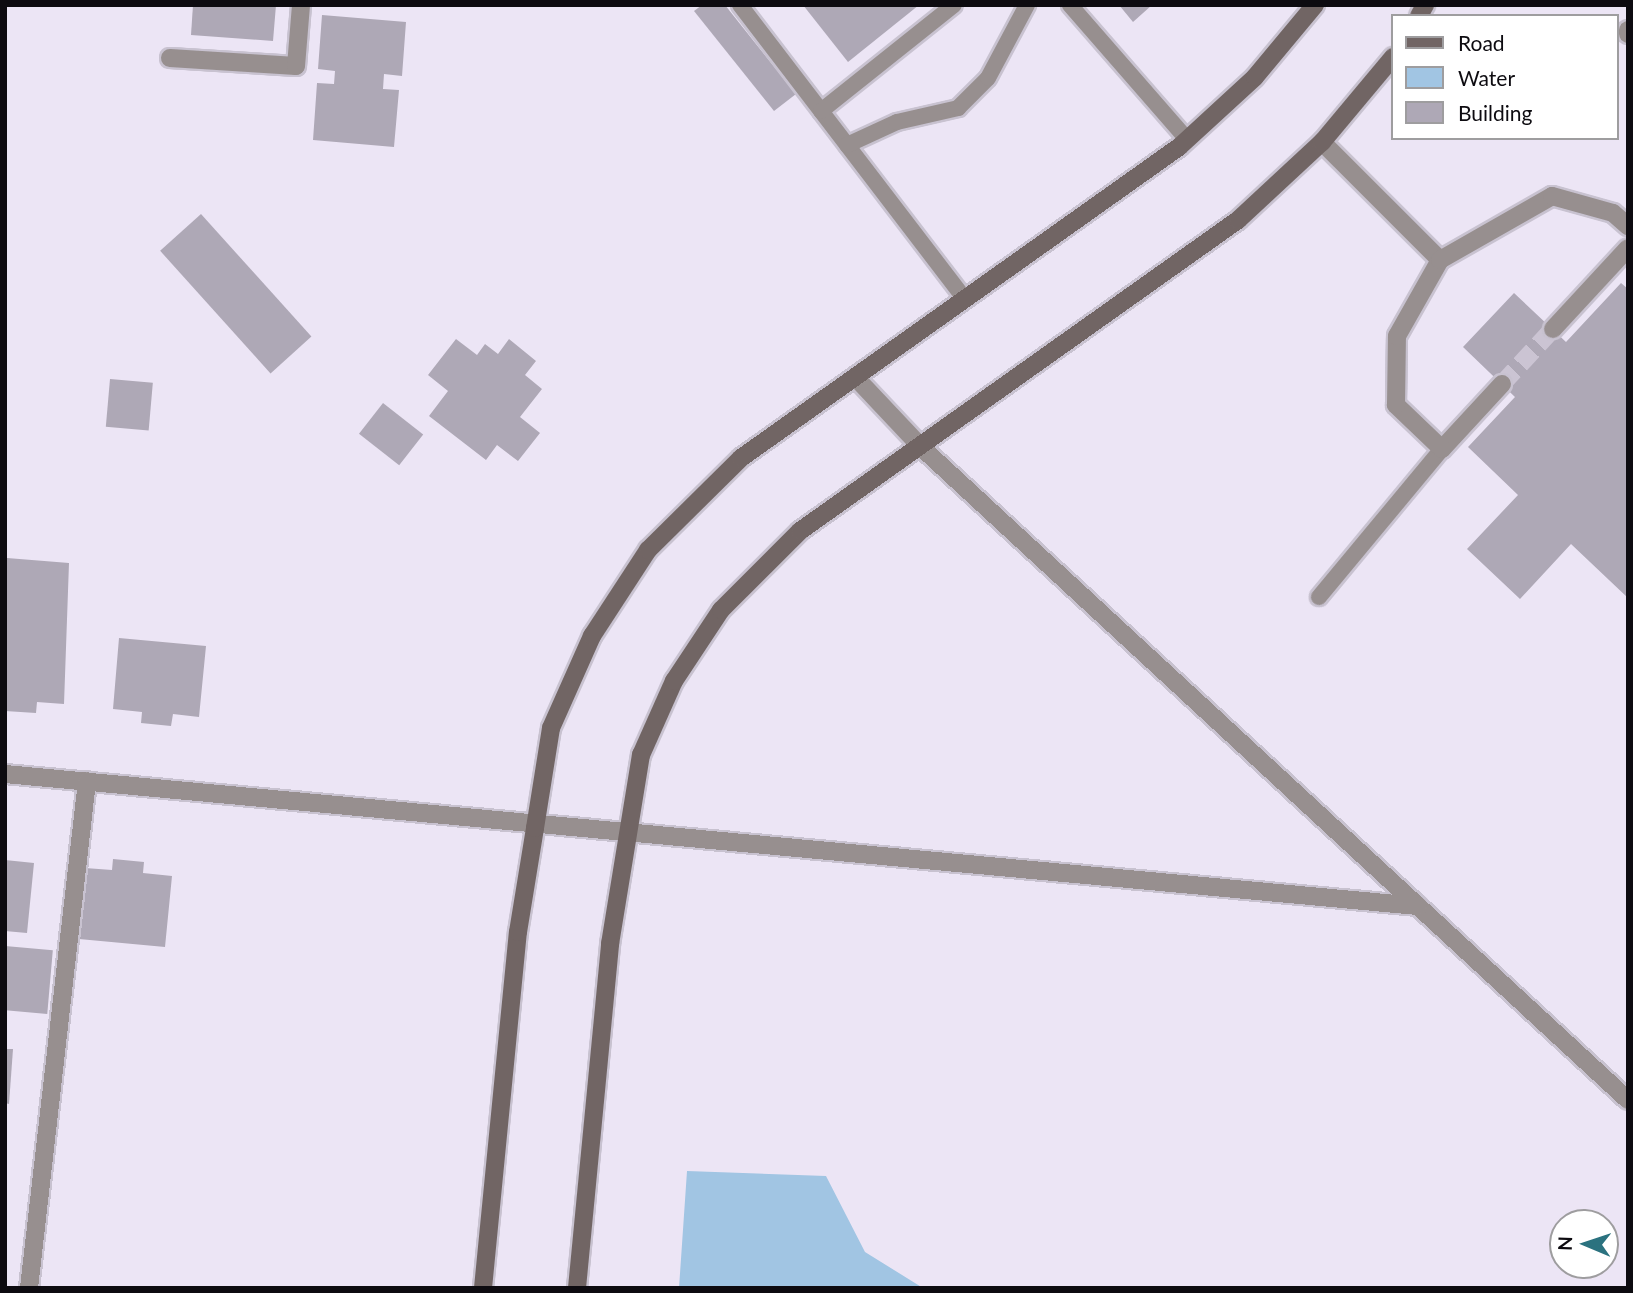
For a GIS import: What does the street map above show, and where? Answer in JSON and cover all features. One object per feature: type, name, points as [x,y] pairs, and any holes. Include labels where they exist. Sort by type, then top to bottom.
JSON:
[{"type":"street","points":[[170,58],[296,66],[301,5]]},
{"type":"street","points":[[483,1288],[518,932],[551,728],[592,636],[648,550],[741,458],[1187,139],[1255,77],[1315,5]]},
{"type":"street","points":[[577,1288],[610,944],[641,755],[674,681],[721,610],[800,531],[1238,220],[1322,142],[1392,58]]},
{"type":"street","points":[[1322,142],[1440,260]]},
{"type":"street","points":[[1502,384],[1442,449],[1396,405],[1397,336],[1440,260],[1552,196],[1613,213],[1628,226]]},
{"type":"street","points":[[1553,329],[1628,248]]},
{"type":"street","points":[[856,378],[921,447],[1628,1100]]},
{"type":"street","points":[[5,774],[535,828],[1418,906]]},
{"type":"street","points":[[29,1288],[88,781]]},
{"type":"lane","points":[[740,5],[965,299]]},
{"type":"lane","points":[[821,111],[954,5]]},
{"type":"lane","points":[[847,145],[897,122],[958,108],[988,78],[1027,5]]},
{"type":"lane","points":[[1070,5],[1187,139]]},
{"type":"lane","points":[[1319,597],[1442,449]]},
{"type":"water","points":[[687,1171],[826,1176],[865,1252],[923,1288],[679,1288]]},
{"type":"building","points":[[193,5],[276,5],[273,41],[191,35]]},
{"type":"building","points":[[702,5],[725,5],[796,94],[774,111],[694,11]]},
{"type":"building","points":[[803,5],[919,5],[848,62]]},
{"type":"building","points":[[1119,5],[1152,5],[1133,22]]},
{"type":"building","points":[[322,15],[406,22],[402,76],[384,74],[383,89],[399,90],[394,147],[313,140],[317,83],[334,84],[335,71],[318,69]]},
{"type":"building","points":[[201,214],[311,337],[271,373],[160,251]]},
{"type":"building","points":[[1621,283],[1628,289],[1628,598],[1571,544],[1520,599],[1467,549],[1518,495],[1468,447],[1515,397],[1463,347],[1514,293],[1566,342]]},
{"type":"building","points":[[456,339],[477,355],[485,344],[498,354],[509,339],[536,361],[525,375],[542,389],[520,417],[540,433],[518,461],[497,445],[486,460],[429,416],[448,391],[428,375]]},
{"type":"building","points":[[110,379],[153,383],[149,431],[106,427]]},
{"type":"building","points":[[383,403],[423,434],[399,465],[359,434]]},
{"type":"building","points":[[7,558],[69,563],[64,704],[37,702],[36,713],[5,711]]},
{"type":"building","points":[[119,638],[206,646],[199,717],[173,714],[171,726],[141,723],[142,712],[113,709]]},
{"type":"building","points":[[113,859],[144,862],[143,873],[172,876],[165,947],[79,939],[85,868],[112,870]]},
{"type":"building","points":[[5,860],[34,863],[27,933],[5,931]]},
{"type":"building","points":[[5,946],[53,950],[47,1014],[5,1010]]},
{"type":"building","points":[[5,1049],[13,1049],[9,1104],[5,1103]]},
{"type":"tunnel","points":[[1502,384],[1553,329]]}]
